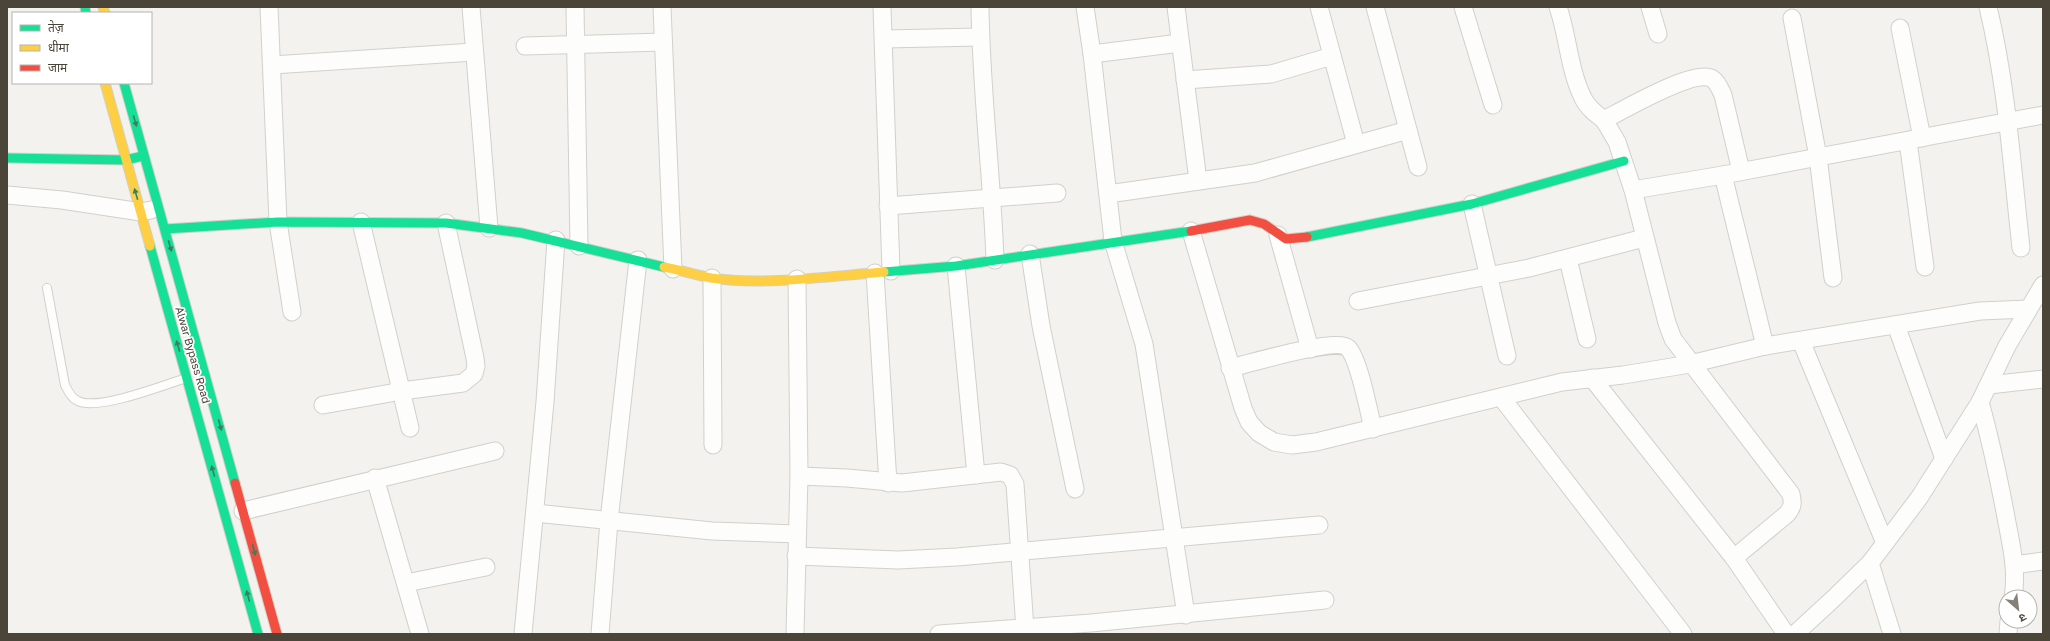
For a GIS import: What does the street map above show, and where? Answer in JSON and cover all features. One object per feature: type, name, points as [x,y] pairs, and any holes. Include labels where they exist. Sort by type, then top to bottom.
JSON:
[{"type":"street","points":[[269,7],[278,222],[292,312]]},
{"type":"street","points":[[471,7],[489,228]]},
{"type":"street","points":[[576,7],[579,246]]},
{"type":"street","points":[[662,7],[674,269]]},
{"type":"street","points":[[882,7],[888,206],[883,272],[888,483]]},
{"type":"street","points":[[980,7],[980,37],[995,260]]},
{"type":"street","points":[[1085,7],[1092,54],[1113,241],[1144,344],[1186,615]]},
{"type":"street","points":[[1176,7],[1198,181]]},
{"type":"street","points":[[1319,7],[1356,144]]},
{"type":"street","points":[[1375,7],[1418,167]]},
{"type":"street","points":[[1463,7],[1493,105]]},
{"type":"street","points":[[1558,7],[1565,27],[1576,79],[1583,99],[1592,111],[1604,120],[1617,142],[1624,161],[1633,190],[1644,238],[1667,323],[1673,339],[1690,364],[1786,486],[1793,502],[1792,509],[1787,514],[1734,558]]},
{"type":"street","points":[[1650,7],[1658,34]]},
{"type":"street","points":[[1988,7],[1995,38],[2008,121],[2021,248]]},
{"type":"street","points":[[1792,18],[1818,156],[1833,278]]},
{"type":"street","points":[[1900,28],[1915,140],[1925,267]]},
{"type":"street","points":[[884,39],[980,37]]},
{"type":"street","points":[[525,46],[577,43],[663,42]]},
{"type":"street","points":[[1092,54],[1180,43]]},
{"type":"street","points":[[272,65],[474,52]]},
{"type":"street","points":[[1185,80],[1271,74],[1332,56]]},
{"type":"street","points":[[1604,120],[1640,100],[1690,79],[1701,76],[1712,78],[1723,95],[1740,171]]},
{"type":"street","name":"Alwar Bypass Road","points":[[105,84],[258,634]]},
{"type":"street","name":"Alwar Bypass Road","points":[[124,84],[276,634]]},
{"type":"street","points":[[1633,190],[1915,140],[2043,115]]},
{"type":"street","points":[[1108,194],[1255,173],[1408,130]]},
{"type":"street","points":[[7,158],[126,160],[144,156]]},
{"type":"street","points":[[165,229],[278,222],[446,223],[489,228],[556,240],[712,278],[753,280],[797,278],[956,266],[1113,241],[1191,231],[1250,220],[1264,224],[1278,235],[1286,238],[1309,238],[1472,204],[1624,161]]},
{"type":"street","points":[[1723,175],[1765,346]]},
{"type":"street","points":[[888,206],[1057,193]]},
{"type":"street","points":[[7,195],[62,200],[141,212],[159,209]]},
{"type":"street","points":[[1472,204],[1507,356]]},
{"type":"street","points":[[361,222],[410,428]]},
{"type":"street","points":[[323,405],[402,391],[463,383],[474,374],[476,366],[475,358],[446,223]]},
{"type":"street","points":[[1191,231],[1230,368],[1249,422],[1258,434],[1274,442],[1292,444],[1316,442],[1373,429],[1562,382],[1623,375],[1690,364],[1765,346],[1980,311],[2028,308]]},
{"type":"street","points":[[1278,235],[1310,349]]},
{"type":"street","points":[[1358,301],[1489,277],[1568,259],[1644,238]]},
{"type":"street","points":[[523,634],[535,513],[556,240]]},
{"type":"street","points":[[1030,254],[1044,340],[1075,489]]},
{"type":"street","points":[[1568,259],[1587,339]]},
{"type":"street","points":[[600,634],[609,521],[638,260]]},
{"type":"street","points":[[956,266],[976,475]]},
{"type":"street","points":[[712,278],[712,445]]},
{"type":"street","points":[[795,634],[799,476],[797,278]]},
{"type":"street","points":[[1795,634],[1870,563],[1918,498],[1980,402],[2007,346],[2028,308],[2042,289]]},
{"type":"street","points":[[1896,325],[1944,459]]},
{"type":"street","points":[[1801,341],[1885,543]]},
{"type":"street","points":[[1230,368],[1310,349],[1334,344],[1342,344],[1348,348],[1356,361],[1373,429]]},
{"type":"street","points":[[1592,378],[1734,558],[1786,634]]},
{"type":"street","points":[[1989,385],[2043,378]]},
{"type":"street","points":[[1501,397],[1683,634]]},
{"type":"street","points":[[1980,402],[1993,449],[2014,565],[2013,589]]},
{"type":"street","points":[[243,511],[375,478],[495,451]]},
{"type":"street","points":[[799,476],[860,479],[888,483],[915,483],[976,475],[1006,473],[1013,480],[1025,629]]},
{"type":"street","points":[[375,478],[420,634]]},
{"type":"street","points":[[535,513],[712,531],[797,534]]},
{"type":"street","points":[[796,556],[898,560],[1020,553],[1174,536],[1319,525]]},
{"type":"street","points":[[2014,565],[2043,560]]},
{"type":"street","points":[[1870,563],[1892,634]]},
{"type":"street","points":[[406,583],[486,567]]},
{"type":"street","points":[[939,634],[1025,629],[1186,615],[1325,600]]},
{"type":"lane","points":[[47,288],[64,385],[72,397],[78,402],[98,403],[142,392],[187,377]]},
{"type":"traffic: fast","points":[[85,7],[86,12]]},
{"type":"traffic: fast","points":[[124,84],[235,483]]},
{"type":"traffic: fast","points":[[7,158],[126,160],[143,156]]},
{"type":"traffic: fast","points":[[1307,237],[1472,204],[1624,161]]},
{"type":"traffic: fast","points":[[165,229],[278,222],[446,223],[522,233],[664,267]]},
{"type":"traffic: fast","points":[[884,272],[956,266],[1191,231]]},
{"type":"traffic: fast","points":[[150,246],[258,634]]},
{"type":"traffic: slow","points":[[103,7],[105,12]]},
{"type":"traffic: slow","points":[[105,84],[150,246]]},
{"type":"traffic: slow","points":[[664,267],[711,278],[753,281],[798,280],[884,272]]},
{"type":"traffic: jam","points":[[1191,231],[1250,220],[1264,224],[1286,239],[1307,237]]},
{"type":"traffic: jam","points":[[235,483],[277,634]]}]
